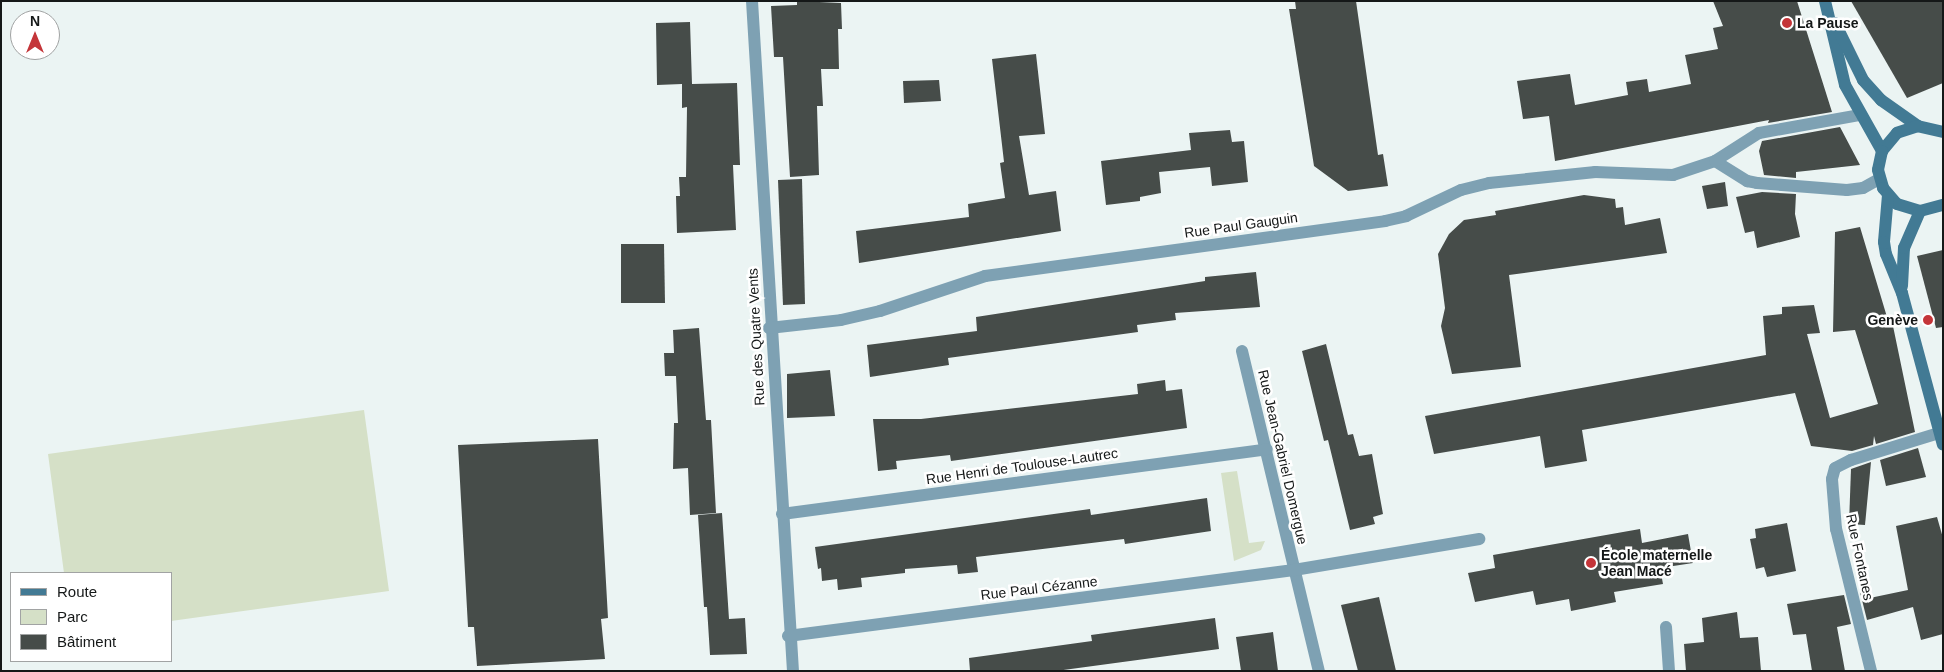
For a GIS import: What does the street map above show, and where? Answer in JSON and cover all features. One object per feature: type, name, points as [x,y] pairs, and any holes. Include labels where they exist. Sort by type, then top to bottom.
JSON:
[{"type":"main road","points":[[1826,4],[1836,57],[1860,114],[1882,151]]},
{"type":"main road","points":[[1826,4],[1863,80],[1881,100],[1918,126],[1943,132]]},
{"type":"main road","points":[[1902,293],[1904,248],[1935,211],[1897,204],[1888,195],[1880,179],[1882,151],[1896,133],[1918,126]]},
{"type":"main road","points":[[1888,195],[1884,242],[1902,293],[1941,439]]},
{"type":"street","name":"Rue des Quatre Vents","points":[[752,1],[769,328],[782,514],[788,636],[793,671]]},
{"type":"street","name":"Rue Paul Gauguin","points":[[769,328],[841,320],[880,311],[985,276],[1385,221],[1406,216],[1461,190],[1489,183],[1595,172],[1673,175],[1715,161],[1759,133],[1860,114]]},
{"type":"street","points":[[1715,161],[1747,181],[1757,183],[1847,190],[1863,188],[1880,179]]},
{"type":"street","name":"Rue Jean-Gabriel Domergue","points":[[1242,350],[1319,671]]},
{"type":"street","name":"Rue Fontanes","points":[[1871,671],[1836,529],[1832,479],[1835,468],[1851,460],[1941,439]]},
{"type":"street","name":"Rue Henri de Toulouse-Lautrec","points":[[782,514],[1267,449]]},
{"type":"street","points":[[1294,570],[1479,539]]},
{"type":"street","name":"Rue Paul Cézanne","points":[[788,636],[1294,570]]},
{"type":"street","points":[[1666,627],[1669,671]]},
{"type":"green space","points":[[364,410],[389,591],[172,621],[172,572],[64,572],[48,454]]},
{"type":"green space","points":[[1237,471],[1249,543],[1265,541],[1261,550],[1234,561],[1221,473]]},
{"type":"building","points":[[797,1],[841,3],[842,29],[838,29],[839,69],[821,69],[823,106],[817,106],[819,175],[790,177],[783,57],[774,57],[771,6],[797,5]]},
{"type":"building","points":[[1295,1],[1356,1],[1378,155],[1383,154],[1388,186],[1348,191],[1314,166],[1289,9],[1296,9]]},
{"type":"building","points":[[1713,1],[1797,1],[1832,112],[1768,123],[1769,120],[1555,161],[1549,116],[1523,119],[1517,81],[1570,74],[1575,105],[1628,95],[1626,82],[1647,79],[1649,92],[1691,84],[1685,55],[1718,49],[1713,28],[1723,26]]},
{"type":"building","points":[[1851,1],[1943,1],[1943,83],[1907,98]]},
{"type":"building","points":[[690,22],[692,84],[737,83],[740,165],[733,165],[736,230],[677,233],[676,196],[680,196],[679,177],[686,177],[687,107],[682,108],[682,84],[657,85],[656,23]]},
{"type":"building","points":[[1036,54],[1045,134],[1019,136],[1029,195],[1056,191],[1061,231],[859,263],[856,231],[969,217],[968,204],[1005,198],[1000,163],[1004,162],[992,59]]},
{"type":"building","points":[[939,80],[941,101],[904,103],[903,81]]},
{"type":"building","points":[[1840,127],[1860,165],[1796,172],[1796,178],[1764,175],[1759,151],[1762,141]]},
{"type":"building","points":[[1230,130],[1232,142],[1244,141],[1248,182],[1212,186],[1210,167],[1159,172],[1161,193],[1140,197],[1140,201],[1106,205],[1101,161],[1191,150],[1189,133]]},
{"type":"building","points":[[802,179],[805,304],[783,305],[778,180]]},
{"type":"building","points":[[1725,182],[1728,206],[1707,209],[1702,186]]},
{"type":"building","points":[[1762,192],[1796,194],[1795,214],[1800,237],[1757,248],[1754,231],[1745,233],[1736,197]]},
{"type":"building","points":[[1584,195],[1615,199],[1616,208],[1623,207],[1625,225],[1660,218],[1667,253],[1509,275],[1521,367],[1452,374],[1441,326],[1445,308],[1438,254],[1449,234],[1464,220],[1496,215],[1495,211]]},
{"type":"building","points":[[1860,227],[1890,327],[1893,326],[1915,432],[1876,444],[1874,436],[1873,445],[1852,451],[1811,446],[1795,393],[1582,430],[1587,461],[1545,468],[1540,436],[1434,454],[1425,416],[1766,355],[1763,316],[1782,314],[1782,307],[1814,305],[1820,333],[1807,334],[1830,418],[1878,404],[1855,330],[1833,332],[1835,232]]},
{"type":"building","points":[[621,244],[664,244],[665,303],[621,303]]},
{"type":"building","points":[[1943,250],[1943,327],[1936,328],[1917,256]]},
{"type":"building","points":[[1256,272],[1260,307],[1175,313],[1176,320],[1137,325],[1138,332],[948,358],[949,365],[870,377],[867,345],[977,331],[976,317],[1205,281],[1205,277]]},
{"type":"building","points":[[699,328],[706,420],[711,420],[716,513],[690,515],[688,468],[673,469],[674,423],[678,423],[676,376],[665,376],[664,353],[674,353],[673,330]]},
{"type":"building","points":[[1326,344],[1348,435],[1353,434],[1359,456],[1372,454],[1383,514],[1373,517],[1375,524],[1350,530],[1328,440],[1324,441],[1302,351]]},
{"type":"building","points":[[830,370],[835,416],[787,418],[787,374]]},
{"type":"building","points":[[1165,380],[1166,391],[1182,389],[1187,428],[951,461],[950,455],[896,461],[897,469],[878,471],[873,419],[921,419],[1138,394],[1137,384]]},
{"type":"building","points":[[598,439],[608,618],[601,619],[605,659],[477,666],[474,627],[468,627],[458,445]]},
{"type":"building","points":[[1918,448],[1926,477],[1886,486],[1880,460]]},
{"type":"building","points":[[1871,462],[1865,525],[1849,524],[1851,469]]},
{"type":"building","points":[[1207,498],[1211,531],[1125,544],[1124,539],[976,557],[978,572],[958,574],[957,565],[905,569],[905,573],[861,578],[862,587],[838,590],[837,579],[822,581],[821,568],[818,569],[815,547],[1090,509],[1091,515]]},
{"type":"building","points":[[722,513],[729,619],[745,618],[747,654],[710,655],[707,607],[704,607],[698,515]]},
{"type":"building","points":[[1937,517],[1943,538],[1943,634],[1921,640],[1913,607],[1867,620],[1860,592],[1864,591],[1865,599],[1908,590],[1896,526]]},
{"type":"building","points":[[1787,523],[1796,571],[1767,577],[1764,567],[1756,569],[1750,539],[1756,538],[1755,529]]},
{"type":"building","points":[[1640,529],[1642,543],[1688,534],[1693,563],[1660,568],[1663,584],[1614,592],[1616,602],[1571,611],[1569,599],[1536,605],[1533,591],[1475,602],[1468,573],[1495,568],[1493,555]]},
{"type":"building","points":[[1844,595],[1851,624],[1837,627],[1845,671],[1812,671],[1806,634],[1793,635],[1787,604]]},
{"type":"building","points":[[1379,597],[1396,671],[1358,671],[1341,605]]},
{"type":"building","points":[[1737,612],[1740,638],[1758,637],[1761,671],[1686,671],[1684,644],[1704,642],[1702,618]]},
{"type":"building","points":[[1215,618],[1219,649],[1056,671],[970,671],[969,658],[1092,641],[1091,635]]},
{"type":"building","points":[[1273,632],[1278,671],[1241,671],[1236,637]]},
{"type":"place","name":"La Pause","points":[[1787,23]]},
{"type":"place","name":"Genève","points":[[1928,320]]},
{"type":"place","name":"École maternelle Jean Macé","points":[[1591,563]]}]
